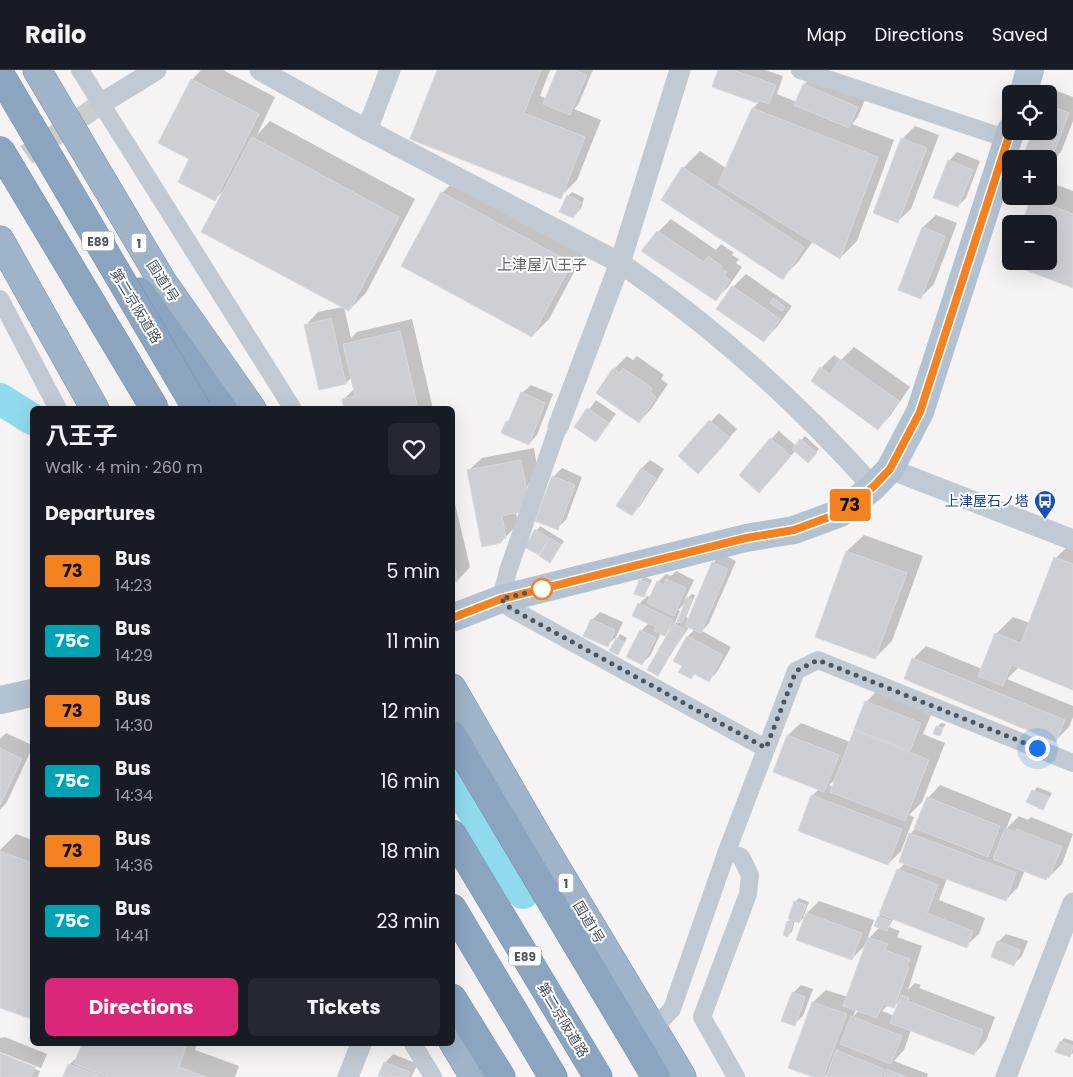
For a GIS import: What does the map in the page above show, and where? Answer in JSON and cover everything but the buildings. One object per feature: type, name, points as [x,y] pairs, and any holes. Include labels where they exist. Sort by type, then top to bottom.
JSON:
[{"type":"highway","name":"国道1号","points":[[37,70],[162,281],[250,406]]},
{"type":"highway","name":"第二京阪道路","points":[[0,74],[195,406]]},
{"type":"highway","name":"E89","points":[[0,150],[153,406]]},
{"type":"highway","points":[[21,186],[64,272],[140,406]]},
{"type":"highway","points":[[73,197],[221,406]]},
{"type":"highway","points":[[0,240],[94,406]]},
{"type":"highway","name":"国道1号","points":[[455,693],[539,839],[682,1077]]},
{"type":"highway","points":[[455,740],[656,1077]]},
{"type":"highway","name":"第二京阪道路","points":[[455,839],[598,1077]]},
{"type":"highway","name":"E89","points":[[455,913],[553,1077]]},
{"type":"highway","points":[[455,1004],[492,1077]]},
{"type":"highway","points":[[455,1043],[492,1077]]},
{"type":"main road","points":[[1025,85],[1030,70]]},
{"type":"main road","points":[[455,617],[501,599],[746,538],[794,530],[840,513],[882,478],[920,412],[1008,140]]},
{"type":"main road","points":[[0,700],[30,693]]},
{"type":"street","points":[[80,70],[291,406]]},
{"type":"street","points":[[102,104],[156,70]]},
{"type":"street","points":[[260,70],[367,130],[620,263],[650,284],[752,366],[827,436],[882,478],[1073,540]]},
{"type":"street","points":[[367,130],[390,70]]},
{"type":"street","points":[[680,70],[620,263],[558,427],[508,572],[501,599],[510,608],[766,748]]},
{"type":"street","points":[[800,70],[1002,132]]},
{"type":"street","points":[[0,299],[56,406]]},
{"type":"street","points":[[654,1028],[672,1009],[727,851],[796,671],[818,660],[1073,763]]},
{"type":"street","points":[[727,851],[741,856],[750,875],[748,894],[702,1017],[736,1077]]},
{"type":"street","points":[[1006,1077],[1073,903]]},
{"type":"street","points":[[348,1077],[359,1046]]},
{"type":"street","points":[[414,1046],[433,1077]]},
{"type":"waterway","points":[[0,399],[30,418]]},
{"type":"waterway","points":[[455,782],[523,893]]},
{"type":"tunnel","points":[[0,173],[102,103]]},
{"type":"bus line","name":"73","points":[[455,617],[501,599],[746,538],[794,530],[840,513],[873,487],[890,469],[920,412],[1008,140]]},
{"type":"place","name":"上津屋石ノ塔","points":[[1045,520]]},
{"type":"district","name":"上津屋八王子","points":[[542,264]]},
{"type":"route","points":[[542,589],[501,599],[510,608],[766,748],[796,671],[818,660],[1037,748]]}]
